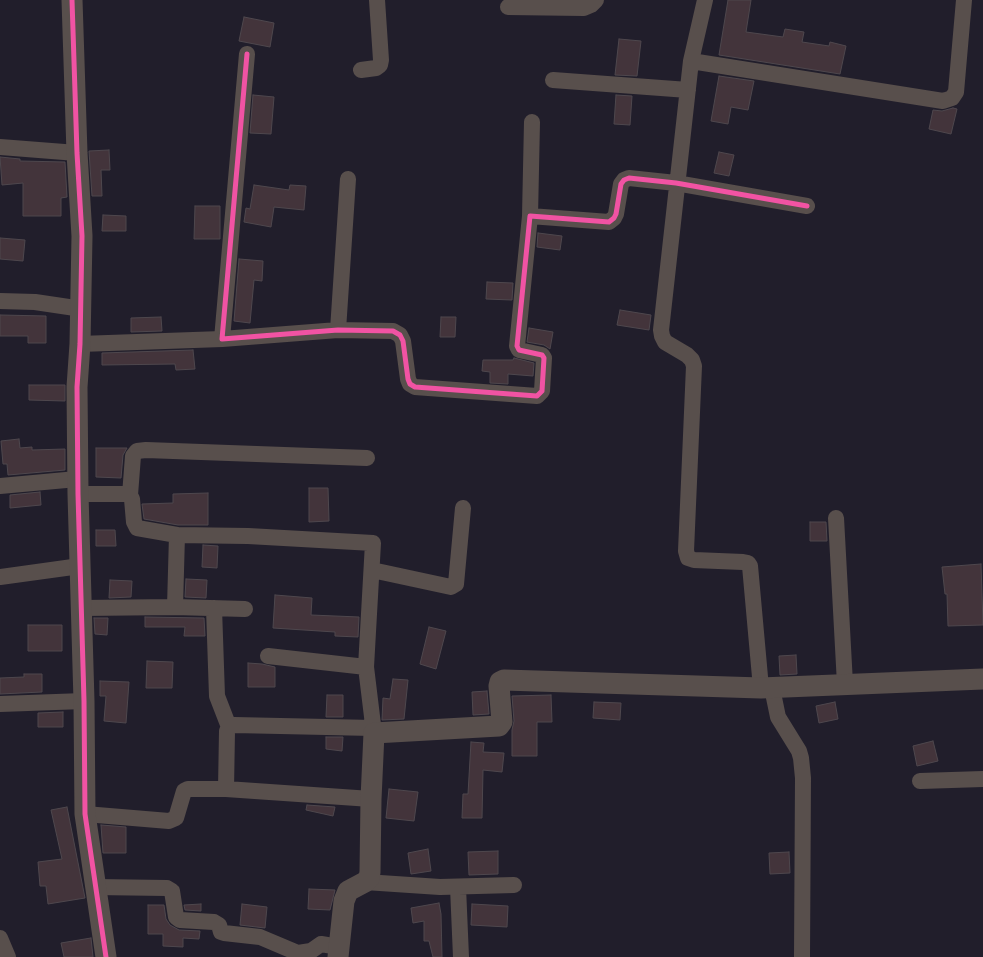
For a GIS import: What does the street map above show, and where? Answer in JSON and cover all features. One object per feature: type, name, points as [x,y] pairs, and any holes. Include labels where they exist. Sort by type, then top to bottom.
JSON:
[{"type":"street","points":[[72,0],[76,153],[82,236],[82,309],[77,387],[77,487],[82,608],[85,814],[106,957]]},
{"type":"street","points":[[361,70],[376,68],[380,65],[377,0]]},
{"type":"street","points":[[508,7],[584,8],[596,0]]},
{"type":"street","points":[[706,0],[691,61],[661,330],[665,342],[687,355],[692,360],[694,366],[686,552],[688,558],[694,560],[743,562],[748,563],[750,566],[767,688],[778,717],[799,751],[801,758],[803,778],[802,957]]},
{"type":"street","points":[[691,61],[943,101],[952,98],[956,92],[964,0]]},
{"type":"street","points":[[222,339],[246,54]]},
{"type":"street","points":[[553,80],[688,90]]},
{"type":"street","points":[[80,344],[222,339],[338,330],[393,331],[400,335],[403,341],[408,379],[410,384],[415,387],[537,396],[542,391],[544,358],[542,355],[519,350],[517,346],[530,216],[532,122]]},
{"type":"street","points":[[0,147],[76,153]]},
{"type":"street","points":[[530,216],[609,222],[616,214],[621,184],[624,180],[630,178],[676,183],[807,206]]},
{"type":"street","points":[[338,330],[348,179]]},
{"type":"street","points":[[0,302],[35,302],[82,309]]},
{"type":"street","points":[[95,887],[167,888],[172,890],[176,917],[180,920],[214,922],[219,924],[221,932],[260,937],[298,953],[311,951],[320,944],[338,952],[344,901],[348,891],[365,882],[369,878],[370,872],[373,730],[366,667],[373,543],[248,536],[177,535],[137,528],[134,522],[132,499],[130,496],[133,456],[137,451],[367,458]]},
{"type":"street","points":[[0,486],[77,487],[130,496]]},
{"type":"street","points":[[372,570],[446,587],[456,584],[463,508]]},
{"type":"street","points":[[836,518],[845,684]]},
{"type":"street","points":[[176,607],[177,535]]},
{"type":"street","points":[[0,577],[80,566]]},
{"type":"street","points":[[82,608],[176,607],[244,609]]},
{"type":"street","points":[[214,608],[217,696],[229,727],[227,731],[226,788]]},
{"type":"street","points":[[268,656],[366,667]]},
{"type":"street","points":[[229,727],[234,725],[373,730],[499,726],[502,722],[499,686],[500,682],[504,680],[767,688],[983,679]]},
{"type":"street","points":[[0,704],[84,701]]},
{"type":"street","points":[[920,781],[983,779]]},
{"type":"street","points":[[85,814],[169,822],[176,818],[184,791],[188,789],[226,788],[371,799]]},
{"type":"street","points":[[365,882],[427,887],[514,885]]},
{"type":"street","points":[[458,887],[461,957]]},
{"type":"street","points":[[0,938],[8,957]]},
{"type":"building","points":[[728,0],[751,0],[746,32],[783,37],[785,29],[804,32],[802,42],[829,46],[830,42],[846,46],[840,74],[719,55]]},
{"type":"building","points":[[244,17],[274,23],[270,47],[239,41]]},
{"type":"building","points":[[619,39],[641,41],[637,76],[615,75]]},
{"type":"building","points":[[719,76],[754,81],[748,110],[731,107],[728,124],[711,121]]},
{"type":"building","points":[[253,95],[274,97],[271,134],[250,133]]},
{"type":"building","points":[[616,95],[632,96],[630,125],[614,124]]},
{"type":"building","points":[[953,108],[957,109],[951,134],[929,129],[933,110],[942,111]]},
{"type":"building","points":[[109,150],[110,170],[101,170],[102,196],[92,196],[89,151]]},
{"type":"building","points":[[719,152],[734,155],[729,176],[714,173]]},
{"type":"building","points":[[0,157],[20,159],[20,161],[65,162],[67,197],[61,198],[61,216],[23,216],[23,183],[2,185]]},
{"type":"building","points":[[254,185],[289,190],[290,185],[306,186],[304,210],[274,207],[271,227],[244,222],[246,208],[250,209]]},
{"type":"building","points":[[195,206],[220,206],[220,239],[194,239]]},
{"type":"building","points":[[103,215],[126,216],[126,231],[102,231]]},
{"type":"building","points":[[538,233],[562,236],[560,250],[537,247]]},
{"type":"building","points":[[0,238],[25,240],[23,261],[0,259]]},
{"type":"building","points":[[239,259],[263,261],[262,281],[254,280],[250,323],[234,321]]},
{"type":"building","points":[[487,282],[513,283],[512,300],[486,299]]},
{"type":"building","points":[[620,310],[651,315],[649,330],[617,325]]},
{"type":"building","points":[[0,315],[46,316],[46,343],[28,343],[28,336],[0,336]]},
{"type":"building","points":[[161,317],[162,331],[131,332],[131,318]]},
{"type":"building","points":[[441,317],[456,317],[455,337],[440,337]]},
{"type":"building","points":[[529,328],[553,332],[550,349],[544,345],[527,342]]},
{"type":"building","points":[[193,350],[195,369],[176,370],[175,364],[102,365],[102,353]]},
{"type":"building","points":[[514,358],[534,363],[533,376],[508,374],[508,384],[490,383],[490,372],[482,371],[483,360],[513,360]]},
{"type":"building","points":[[29,385],[65,385],[65,401],[29,400]]},
{"type":"building","points":[[19,439],[20,448],[32,447],[32,450],[65,449],[65,470],[8,475],[7,464],[3,464],[1,441]]},
{"type":"building","points":[[96,448],[127,448],[123,455],[121,478],[96,477]]},
{"type":"building","points":[[309,488],[328,488],[329,521],[309,522]]},
{"type":"building","points":[[40,492],[41,505],[10,508],[10,495]]},
{"type":"building","points":[[208,493],[208,525],[178,525],[144,519],[142,504],[173,503],[173,494]]},
{"type":"building","points":[[810,522],[826,522],[827,541],[810,541]]},
{"type":"building","points":[[96,530],[115,530],[116,546],[96,546]]},
{"type":"building","points":[[203,545],[218,546],[217,568],[202,567]]},
{"type":"building","points":[[981,564],[983,625],[948,626],[947,594],[945,594],[942,567]]},
{"type":"building","points":[[186,579],[207,580],[206,598],[185,597]]},
{"type":"building","points":[[110,580],[132,581],[131,597],[109,598]]},
{"type":"building","points":[[275,595],[312,598],[311,615],[359,617],[358,637],[335,636],[335,632],[273,628]]},
{"type":"building","points":[[145,617],[204,618],[205,636],[184,636],[185,627],[145,627]]},
{"type":"building","points":[[94,618],[108,618],[107,635],[95,634]]},
{"type":"building","points":[[28,625],[62,625],[62,651],[28,651]]},
{"type":"building","points":[[429,627],[446,631],[436,669],[420,664]]},
{"type":"building","points":[[796,655],[797,674],[780,675],[779,656]]},
{"type":"building","points":[[147,661],[173,662],[172,688],[146,688]]},
{"type":"building","points":[[248,663],[275,667],[275,687],[248,687]]},
{"type":"building","points":[[24,674],[42,674],[42,692],[0,694],[0,678],[24,677]]},
{"type":"building","points":[[393,679],[408,680],[404,719],[382,720],[383,698],[390,699]]},
{"type":"building","points":[[100,681],[129,682],[126,723],[104,721],[106,696],[100,696]]},
{"type":"building","points":[[487,691],[489,714],[473,715],[472,692]]},
{"type":"building","points":[[327,695],[343,695],[343,717],[326,717]]},
{"type":"building","points":[[551,695],[552,722],[537,722],[537,756],[512,756],[514,721],[512,696]]},
{"type":"building","points":[[594,702],[621,703],[620,720],[593,718]]},
{"type":"building","points":[[835,702],[838,719],[819,723],[816,706]]},
{"type":"building","points":[[63,712],[63,727],[38,727],[38,713]]},
{"type":"building","points":[[326,737],[343,737],[342,751],[326,749]]},
{"type":"building","points":[[933,741],[938,761],[917,766],[913,746]]},
{"type":"building","points":[[471,742],[484,743],[483,752],[504,753],[502,772],[483,770],[482,818],[462,818],[463,794],[468,794]]},
{"type":"building","points":[[389,789],[418,792],[414,821],[386,818]]},
{"type":"building","points":[[307,805],[335,807],[333,816],[306,810]]},
{"type":"building","points":[[67,807],[85,898],[48,904],[46,886],[40,886],[38,862],[62,859],[51,810]]},
{"type":"building","points":[[101,825],[126,827],[126,853],[103,853]]},
{"type":"building","points":[[428,849],[431,871],[411,874],[408,853]]},
{"type":"building","points":[[498,851],[498,874],[469,875],[468,852]]},
{"type":"building","points":[[789,852],[790,873],[770,874],[769,853]]},
{"type":"building","points":[[309,889],[335,890],[330,910],[308,909]]},
{"type":"building","points":[[439,903],[442,957],[433,957],[429,941],[424,941],[424,921],[413,923],[411,908]]},
{"type":"building","points":[[201,904],[201,911],[185,910],[184,905]]},
{"type":"building","points":[[242,904],[267,907],[265,928],[240,925]]},
{"type":"building","points":[[472,904],[508,906],[507,927],[471,925]]},
{"type":"building","points":[[148,905],[164,905],[166,919],[170,925],[179,930],[200,931],[199,939],[183,938],[183,947],[163,946],[163,934],[148,934]]},
{"type":"building","points":[[91,938],[93,957],[64,957],[61,943]]},
{"type":"cycle path","points":[[72,0],[82,236],[80,344],[77,387],[85,814],[106,957]]},
{"type":"cycle path","points":[[247,54],[222,339],[338,330],[393,331],[400,335],[403,341],[408,379],[410,384],[415,387],[537,396],[542,391],[544,358],[542,355],[519,350],[517,346],[530,216],[609,222],[616,214],[621,184],[629,178],[676,183],[807,206]]}]
